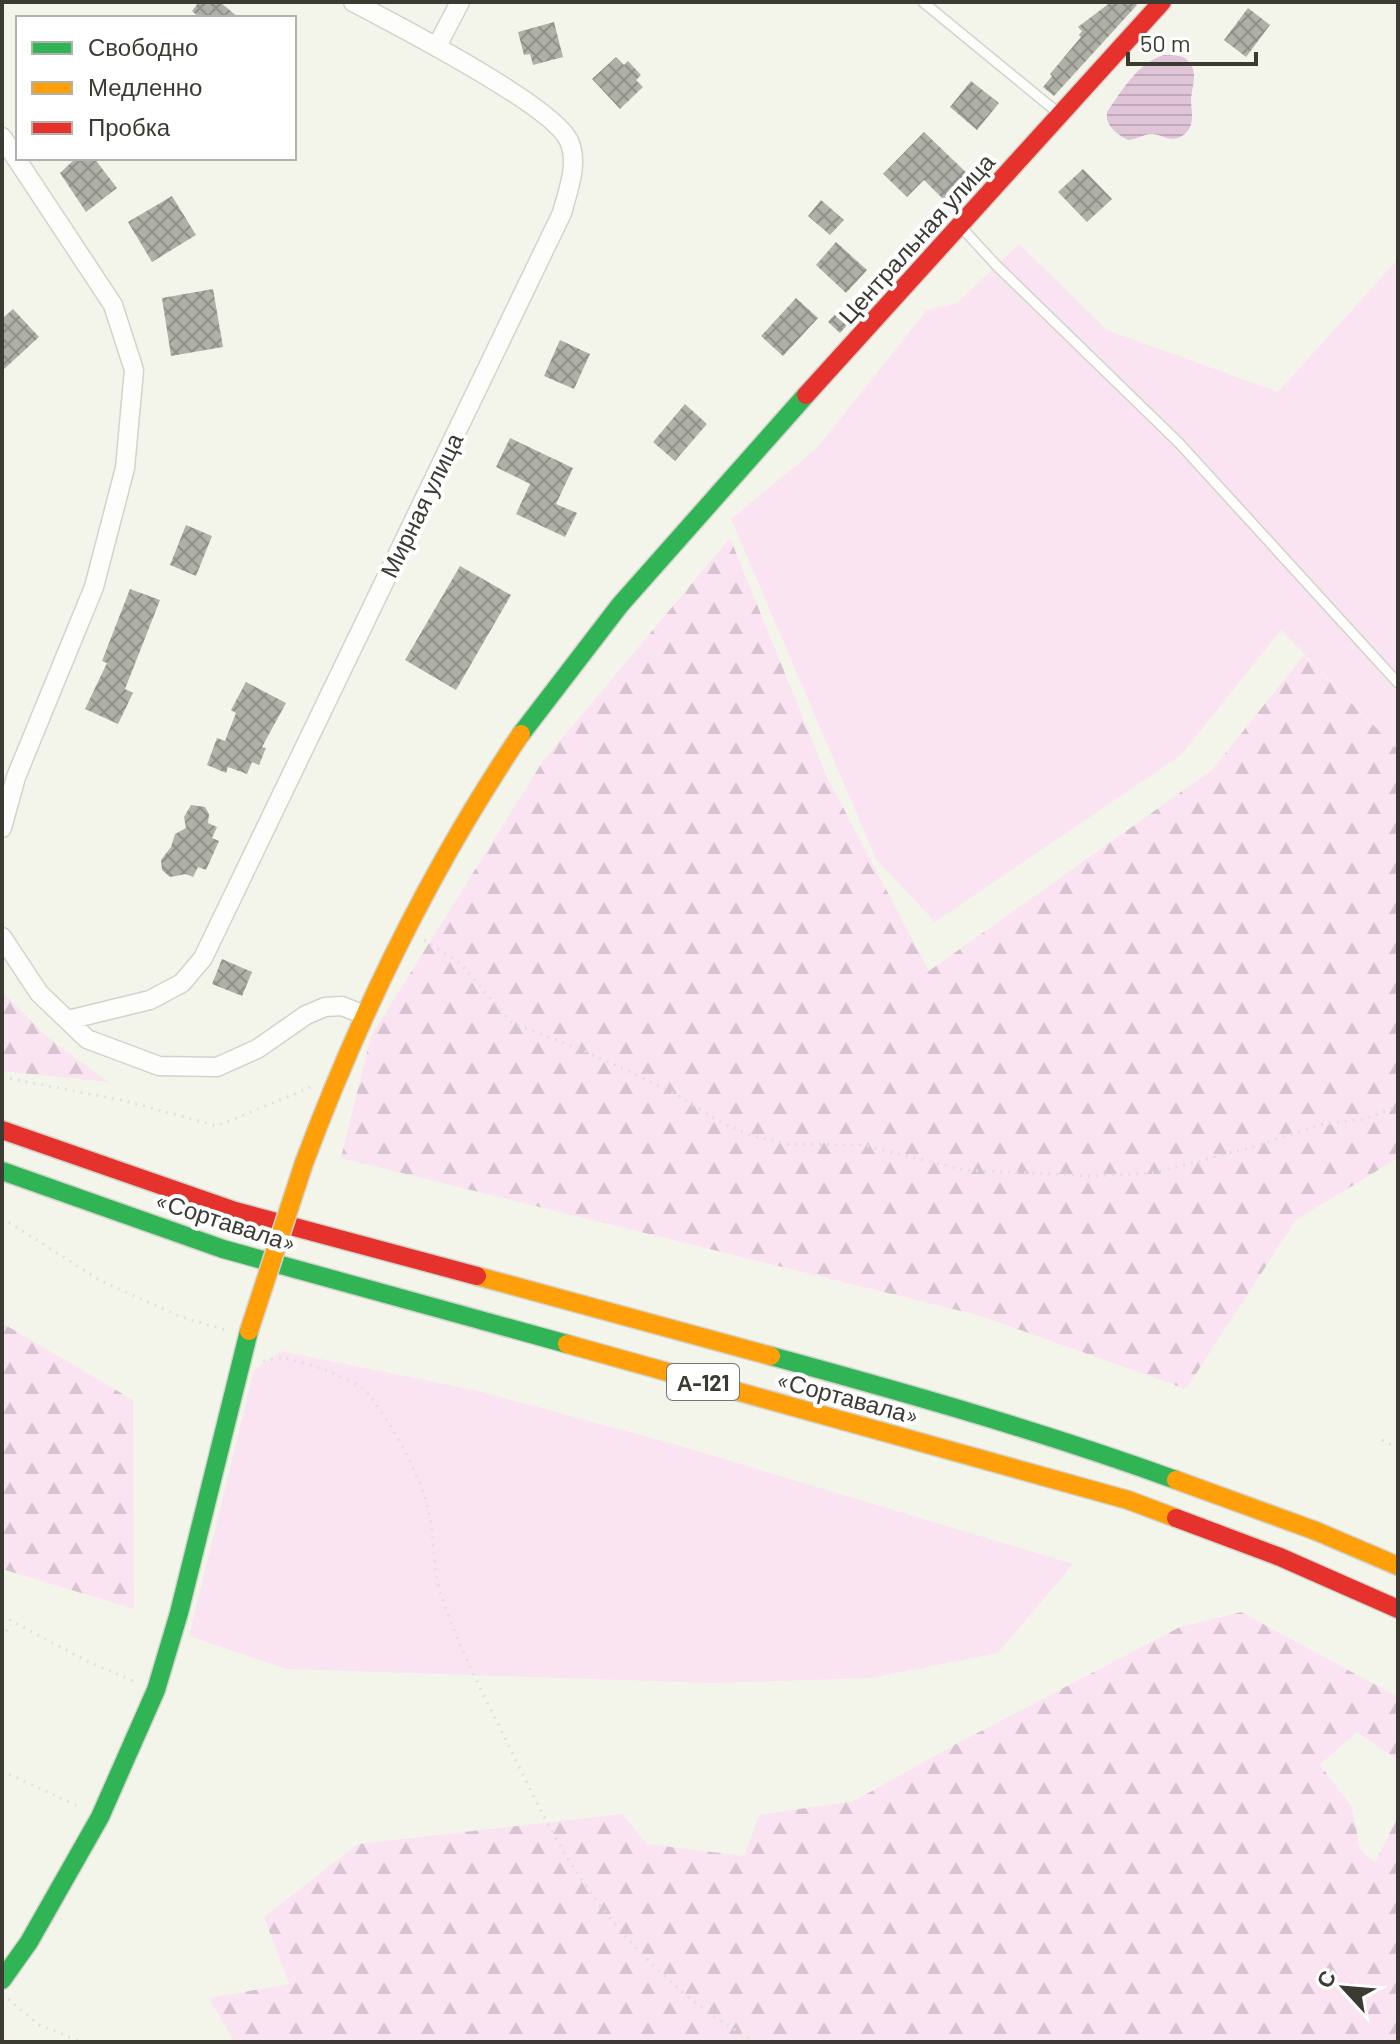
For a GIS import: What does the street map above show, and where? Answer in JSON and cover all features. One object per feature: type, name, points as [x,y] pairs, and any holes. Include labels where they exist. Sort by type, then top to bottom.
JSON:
[{"type":"main road","name":"Центральная улица","points":[[2,1980],[29,1942],[100,1817],[156,1690],[179,1613],[249,1331],[304,1163],[362,1014],[402,929],[460,829],[521,733],[615,613],[706,506],[1162,2]]},
{"type":"main road","name":"«Сортавала»","points":[[2,1130],[235,1211],[882,1386],[1080,1447],[1316,1531],[1398,1566]]},
{"type":"main road","name":"«Сортавала»","points":[[2,1171],[223,1249],[1128,1500],[1280,1557],[1398,1609]]},
{"type":"street","name":"Мирная улица","points":[[68,1020],[150,1000],[182,983],[203,958],[562,213],[574,165],[569,139],[543,114],[437,46],[353,2]]},
{"type":"street","points":[[437,46],[460,2]]},
{"type":"street","points":[[2,137],[16,158]]},
{"type":"street","points":[[2,828],[16,777],[94,587],[125,468],[134,370],[113,305],[17,160]]},
{"type":"street","points":[[2,937],[39,993],[87,1039],[159,1066],[217,1067],[257,1049],[306,1015],[325,1007],[342,1006],[362,1014]]},
{"type":"lane","points":[[923,2],[1060,114]]},
{"type":"lane","points":[[959,226],[1179,443],[1398,683]]},
{"type":"path","points":[[402,929],[460,963],[512,1023],[639,1076],[720,1122],[750,1135],[787,1144],[862,1145],[978,1172],[1091,1176],[1153,1173],[1253,1147],[1323,1124],[1365,1119],[1398,1106]]},
{"type":"path","points":[[2,1077],[126,1101],[217,1126],[310,1087],[339,1070]]},
{"type":"path","points":[[2,1218],[101,1281],[179,1316],[229,1332]]},
{"type":"path","points":[[240,1364],[281,1358],[352,1380],[368,1393],[416,1472],[429,1513],[438,1587],[492,1714],[542,1814],[575,1870],[623,1933],[686,1994],[756,2042]]},
{"type":"path","points":[[1382,1440],[1398,1449]]},
{"type":"path","points":[[2,1616],[87,1661],[156,1690]]},
{"type":"path","points":[[2,1638],[11,1623]]},
{"type":"path","points":[[2,1771],[100,1817]]},
{"type":"path","points":[[2,1995],[39,2025],[82,2042]]},
{"type":"green space","points":[[1019,244],[1107,330],[1278,392],[1398,259],[1398,750],[1281,630],[1181,755],[935,922],[876,859],[731,519],[816,449],[927,310],[957,303]]},
{"type":"green space","points":[[730,538],[827,777],[929,971],[1212,770],[1304,655],[1398,750],[1398,1158],[1296,1220],[1186,1389],[981,1316],[341,1158],[371,1036],[543,761]]},
{"type":"green space","points":[[2,991],[47,1037],[108,1082],[2,1071]]},
{"type":"green space","points":[[2,1323],[133,1400],[134,1609],[2,1569]]},
{"type":"green space","points":[[281,1351],[479,1391],[681,1446],[1073,1564],[998,1653],[871,1678],[713,1683],[286,1669],[189,1636],[254,1370]]},
{"type":"green space","points":[[1241,1612],[1398,1697],[1398,1760],[1357,1732],[1320,1765],[1352,1807],[1360,1849],[1375,1863],[1398,1816],[1398,2042],[234,2042],[209,1998],[289,1984],[264,1917],[358,1844],[622,1814],[647,1844],[744,1856],[759,1815],[854,1801],[1180,1627]]},
{"type":"shaded area","points":[[1164,55],[1185,58],[1193,70],[1191,125],[1178,138],[1152,134],[1128,140],[1110,125],[1107,112],[1138,71]]},
{"type":"building","points":[[199,2],[220,2],[237,16],[198,16],[192,11]]},
{"type":"building","points":[[1111,2],[1135,2],[1137,5],[1054,96],[1043,87],[1081,37],[1082,31],[1078,27]]},
{"type":"building","points":[[1248,8],[1270,25],[1246,57],[1224,40]]},
{"type":"building","points":[[554,22],[563,57],[533,65],[530,54],[524,55],[518,32]]},
{"type":"building","points":[[616,57],[624,65],[628,61],[641,75],[636,80],[643,87],[620,109],[592,79]]},
{"type":"building","points":[[971,81],[999,103],[977,130],[950,107]]},
{"type":"building","points":[[924,132],[972,178],[947,203],[924,180],[907,197],[883,174]]},
{"type":"building","points":[[74,160],[96,160],[117,188],[86,212],[60,173]]},
{"type":"building","points":[[1083,169],[1112,199],[1087,222],[1058,192]]},
{"type":"building","points":[[172,196],[196,235],[152,262],[128,222]]},
{"type":"building","points":[[821,200],[844,220],[830,235],[808,216]]},
{"type":"building","points":[[836,242],[867,270],[846,293],[816,265]]},
{"type":"building","points":[[213,289],[223,347],[171,356],[162,298]]},
{"type":"building","points":[[796,298],[818,318],[783,356],[761,336]]},
{"type":"building","points":[[13,309],[39,337],[2,371],[2,319]]},
{"type":"building","points":[[839,310],[851,321],[840,333],[828,322]]},
{"type":"building","points":[[560,340],[590,354],[574,389],[544,376]]},
{"type":"building","points":[[685,404],[707,424],[675,461],[653,442]]},
{"type":"building","points":[[510,438],[573,468],[556,504],[577,513],[565,537],[516,514],[530,484],[496,467]]},
{"type":"building","points":[[186,525],[212,536],[196,576],[170,565]]},
{"type":"building","points":[[460,566],[511,595],[456,690],[405,660]]},
{"type":"building","points":[[130,589],[160,600],[125,689],[133,693],[118,724],[85,709],[107,663],[102,661]]},
{"type":"building","points":[[246,682],[286,703],[262,747],[266,748],[259,765],[252,762],[247,774],[228,767],[226,773],[207,765],[217,738],[225,741],[236,713],[231,710]]},
{"type":"building","points":[[191,805],[205,807],[209,814],[208,823],[217,827],[212,838],[219,841],[206,870],[198,867],[193,877],[186,874],[170,877],[162,870],[161,860],[171,847],[175,834],[186,828],[184,817]]},
{"type":"building","points":[[222,959],[252,972],[242,996],[212,984]]},
{"type":"traffic: fast","points":[[521,734],[620,605],[806,395]]},
{"type":"traffic: fast","points":[[2,1171],[223,1249],[567,1344]]},
{"type":"traffic: fast","points":[[2,1980],[29,1942],[100,1817],[156,1690],[179,1613],[249,1331]]},
{"type":"traffic: fast","points":[[771,1356],[975,1414],[1176,1480]]},
{"type":"traffic: slow","points":[[304,1163],[349,1051],[400,942],[457,837],[521,734]]},
{"type":"traffic: slow","points":[[249,1331],[304,1163]]},
{"type":"traffic: slow","points":[[477,1276],[771,1356]]},
{"type":"traffic: slow","points":[[567,1344],[1128,1500],[1176,1518]]},
{"type":"traffic: slow","points":[[1176,1480],[1316,1531],[1398,1566]]},
{"type":"traffic: jam","points":[[806,395],[1162,2]]},
{"type":"traffic: jam","points":[[2,1130],[235,1211],[477,1276]]},
{"type":"traffic: jam","points":[[1176,1518],[1280,1557],[1398,1609]]}]
